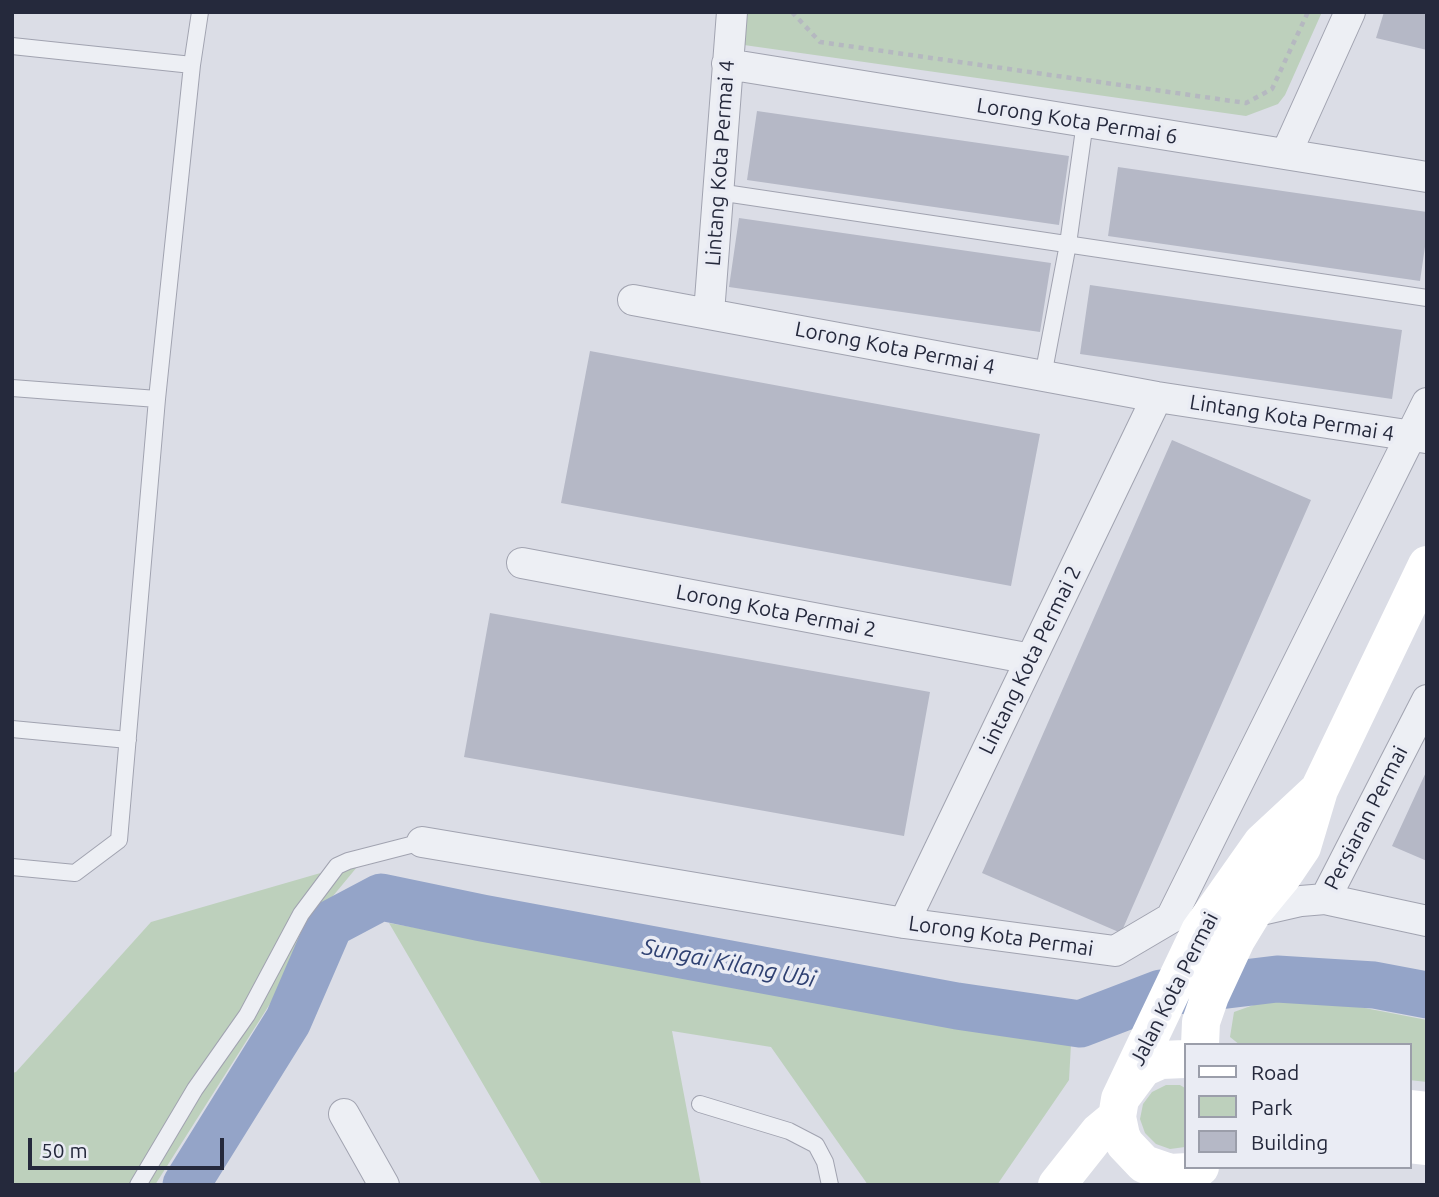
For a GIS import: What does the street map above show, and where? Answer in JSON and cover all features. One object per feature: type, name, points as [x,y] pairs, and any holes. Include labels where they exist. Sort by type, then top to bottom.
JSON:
[{"type":"main road","name":"Jalan Kota Permai","points":[[1119,1108],[1155,1026],[1230,927],[1282,878],[1302,847],[1319,790],[1427,565]]},
{"type":"main road","name":"Jalan Kota Permai","points":[[1201,1033],[1230,927],[1262,843],[1319,790]]},
{"type":"main road","points":[[1057,1185],[1119,1108],[1143,1068],[1161,1060],[1184,1059]]},
{"type":"main road","points":[[1119,1108],[1121,1136],[1137,1158],[1163,1172],[1183,1175]]},
{"type":"street","name":"Lintang Kota Permai 4","points":[[709,313],[732,12]]},
{"type":"street","points":[[1286,155],[1350,12]]},
{"type":"street","name":"Lorong Kota Permai 6","points":[[727,64],[1427,177]]},
{"type":"street","name":"Lorong Kota Permai 4","points":[[633,300],[1157,397]]},
{"type":"street","name":"Lintang Kota Permai 4","points":[[1157,397],[1418,437]]},
{"type":"street","name":"Lintang Kota Permai 2","points":[[904,923],[1157,397]]},
{"type":"street","name":"Lorong Kota Permai","points":[[422,842],[904,923],[1115,951],[1171,918],[1418,437],[1427,403]]},
{"type":"street","name":"Lorong Kota Permai 2","points":[[522,563],[1031,659]]},
{"type":"street","name":"Persiaran Permai","points":[[1325,899],[1427,700]]},
{"type":"street","points":[[1230,927],[1301,901],[1325,899],[1427,921]]},
{"type":"street","points":[[344,1114],[384,1185]]},
{"type":"lane","points":[[12,867],[75,873],[119,840],[157,399],[200,12]]},
{"type":"lane","points":[[12,46],[192,65]]},
{"type":"lane","points":[[1043,376],[1068,244],[1085,122]]},
{"type":"lane","points":[[718,192],[1427,298]]},
{"type":"lane","points":[[12,388],[157,399]]},
{"type":"lane","points":[[12,729],[128,740]]},
{"type":"lane","points":[[138,1185],[195,1089],[247,1015],[301,914],[337,866],[422,842]]},
{"type":"lane","points":[[700,1104],[789,1131],[816,1145],[825,1163],[830,1185]]},
{"type":"path","points":[[792,12],[820,41],[1246,103],[1272,89],[1308,12]]},
{"type":"green space","points":[[747,12],[1322,12],[1285,95],[1278,104],[1246,116],[744,45]]},
{"type":"green space","points":[[362,861],[304,931],[280,988],[155,1185],[12,1185],[12,1073],[16,1072],[151,922]]},
{"type":"green space","points":[[389,923],[1071,1044],[1069,1080],[997,1185],[868,1185],[771,1047],[672,1031],[701,1185],[542,1185]]},
{"type":"green space","points":[[1287,993],[1427,1020],[1427,1082],[1411,1080],[1411,1043],[1238,1043],[1230,1037],[1234,1012]]},
{"type":"green space","points":[[1166,1085],[1184,1087],[1184,1147],[1170,1149],[1156,1144],[1145,1133],[1140,1119],[1143,1104],[1152,1092]]},
{"type":"building","points":[[1384,12],[1427,12],[1427,50],[1376,38]]},
{"type":"building","points":[[757,111],[1069,156],[1059,225],[747,180]]},
{"type":"building","points":[[1118,167],[1427,212],[1427,233],[1420,281],[1108,236]]},
{"type":"building","points":[[739,218],[1051,263],[1040,332],[729,287]]},
{"type":"building","points":[[1090,285],[1402,330],[1392,399],[1080,354]]},
{"type":"building","points":[[590,351],[1040,434],[1011,586],[561,503]]},
{"type":"building","points":[[1172,440],[1311,500],[1121,933],[982,873]]},
{"type":"building","points":[[490,613],[930,692],[904,836],[464,757]]},
{"type":"building","points":[[1427,770],[1427,861],[1392,846]]},
{"type":"waterway","name":"Sungai Kilang Ubi","points":[[186,1185],[288,1021],[330,924],[381,897],[957,1006],[1080,1024],[1161,993],[1277,979],[1374,985],[1427,995]]}]
